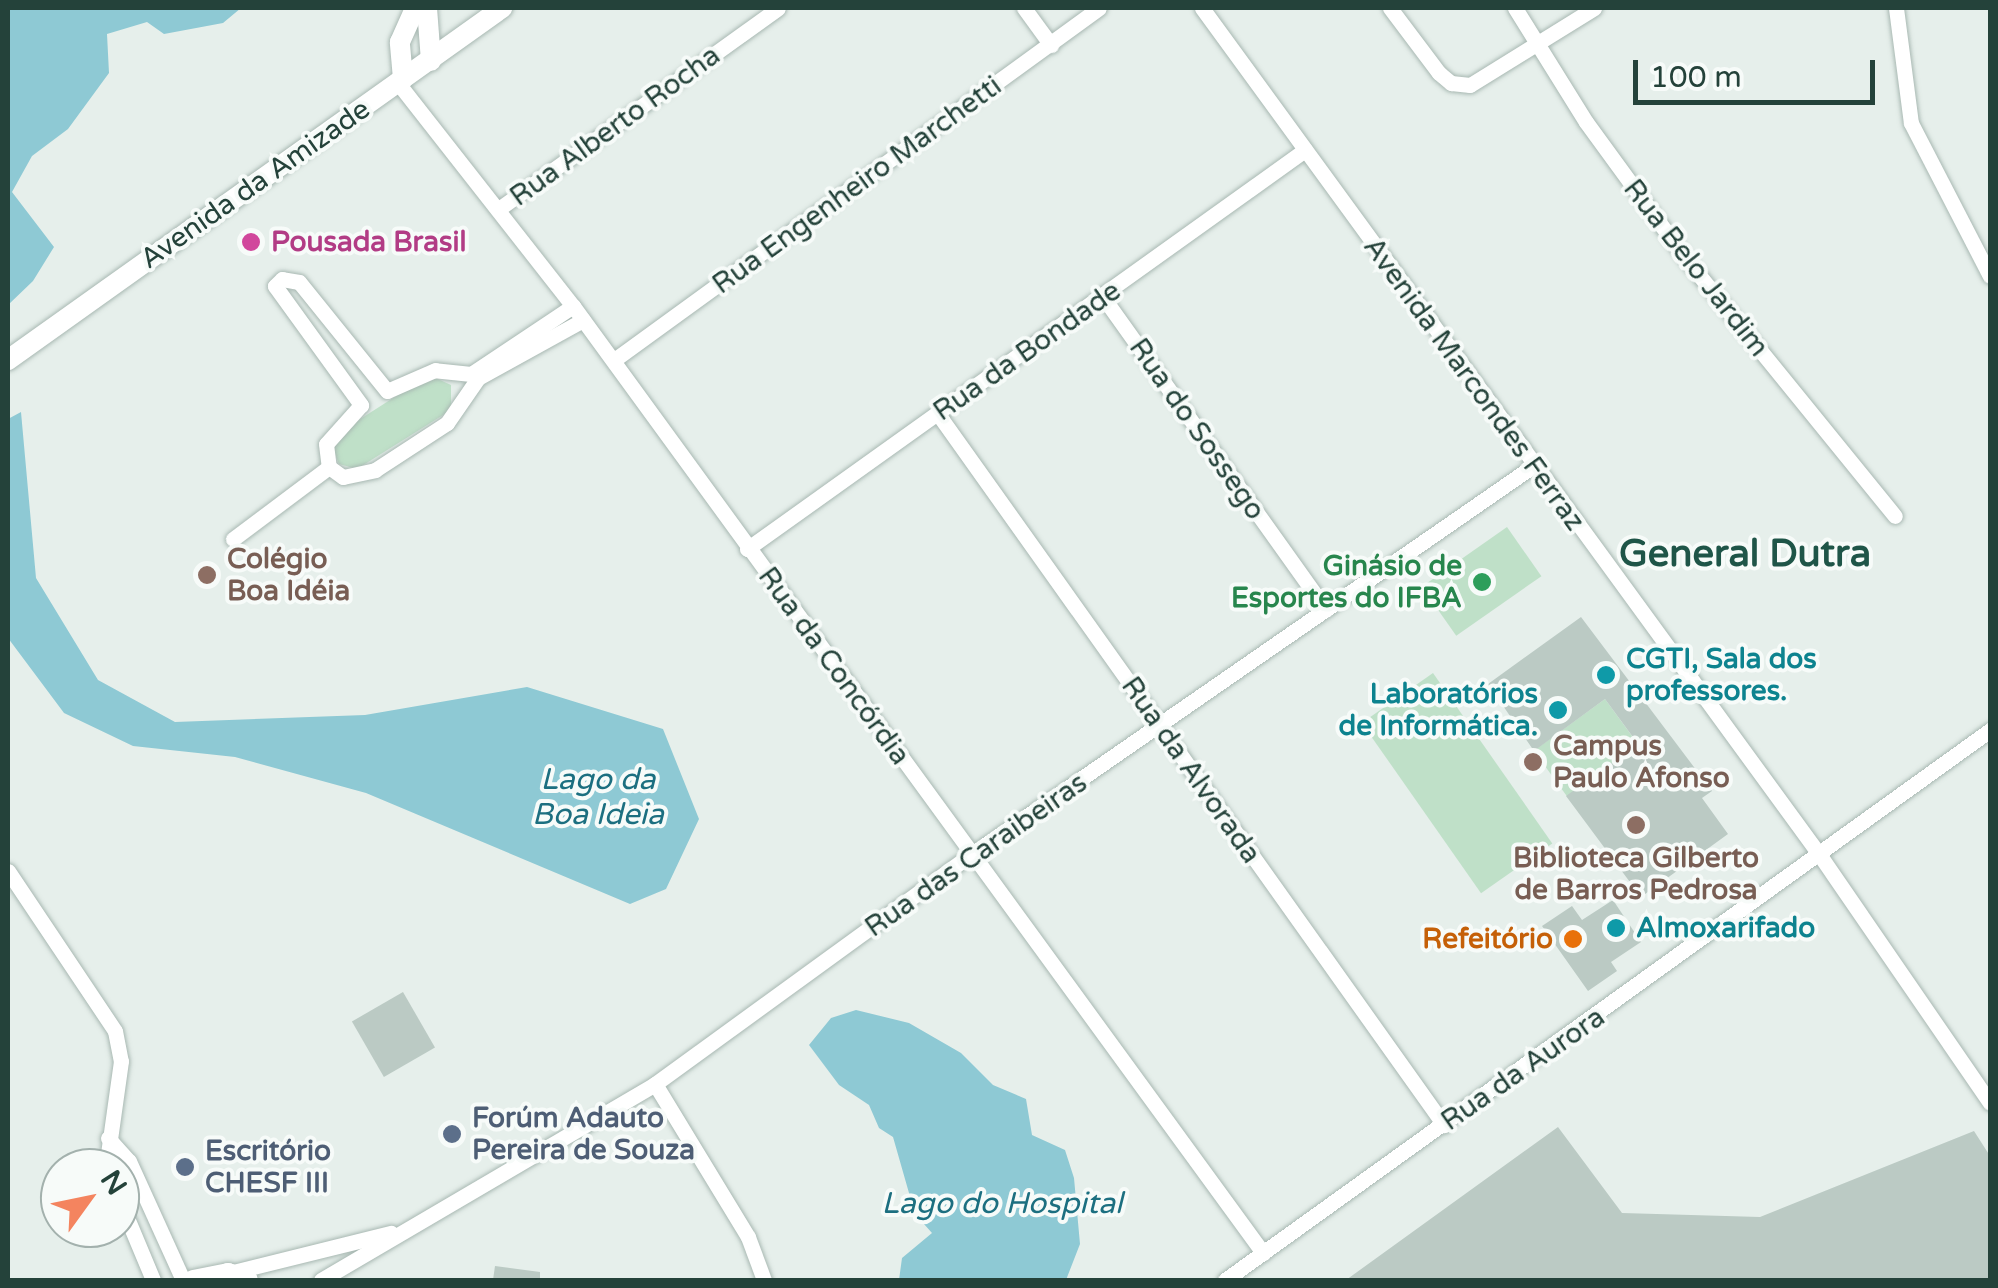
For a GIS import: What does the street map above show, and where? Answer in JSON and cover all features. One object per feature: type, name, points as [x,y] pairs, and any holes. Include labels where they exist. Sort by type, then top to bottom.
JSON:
[{"type":"street","points":[[400,81],[400,42],[415,8]]},
{"type":"street","points":[[428,8],[431,61]]},
{"type":"street","name":"Avenida da Amizade","points":[[8,360],[502,8]]},
{"type":"street","name":"Rua Alberto Rocha","points":[[500,208],[778,8]]},
{"type":"street","points":[[1024,8],[1052,45]]},
{"type":"street","name":"Rua Engenheiro Marchetti","points":[[614,360],[1099,8]]},
{"type":"street","name":"Avenida Marcondes Ferraz","points":[[1202,8],[1532,466],[1821,857],[1990,1103]]},
{"type":"street","points":[[1390,8],[1451,84],[1470,85],[1542,45],[1594,8]]},
{"type":"street","name":"Rua Belo Jardim","points":[[1515,8],[1542,45],[1586,122],[1686,259],[1895,516]]},
{"type":"street","points":[[1896,8],[1912,123],[1990,276]]},
{"type":"street","name":"Rua da Concórdia","points":[[400,81],[614,360],[747,549],[1263,1253]]},
{"type":"street","name":"Rua da Bondade","points":[[747,549],[1103,298],[1304,150]]},
{"type":"street","points":[[282,279],[299,282],[392,390],[435,370],[471,374],[578,313],[478,378],[447,424],[375,470],[343,477],[329,467],[326,444],[361,405],[276,294],[282,279]]},
{"type":"street","name":"Rua do Sossego","points":[[1103,298],[1326,610]]},
{"type":"street","name":"Rua da Alvorada","points":[[938,414],[1444,1126]]},
{"type":"street","name":"Rua das Caraibeiras","points":[[320,1280],[655,1084],[972,854],[1532,466]]},
{"type":"street","points":[[233,539],[329,467]]},
{"type":"street","name":"Rua da Aurora","points":[[1225,1280],[1821,857],[1990,730]]},
{"type":"street","points":[[8,872],[114,1032],[121,1061],[107,1148]]},
{"type":"street","points":[[655,1084],[748,1237],[764,1280]]},
{"type":"street","points":[[108,1138],[129,1161],[189,1280],[238,1277],[410,1228]]},
{"type":"street","points":[[140,1248],[153,1280]]},
{"type":"green space","points":[[429,375],[451,385],[451,410],[357,469],[339,464],[332,447],[340,432]]},
{"type":"green space","name":"Ginásio de Esportes do IFBA","points":[[1507,527],[1541,576],[1456,636],[1422,587]]},
{"type":"green space","points":[[1433,673],[1552,843],[1481,893],[1362,723]]},
{"type":"green space","points":[[1605,699],[1639,745],[1567,797],[1534,751]]},
{"type":"water","points":[[8,8],[241,8],[223,23],[164,34],[147,22],[107,34],[109,73],[68,129],[32,156],[12,192],[54,247],[33,281],[8,305]]},
{"type":"water","name":"Lago da Boa Ideia","points":[[21,412],[36,578],[98,680],[175,722],[365,715],[527,687],[663,729],[699,819],[666,889],[630,904],[366,793],[235,757],[133,746],[64,713],[8,638],[8,419]]},
{"type":"water","name":"Lago do Hospital","points":[[856,1010],[909,1023],[961,1053],[993,1085],[1026,1099],[1032,1135],[1065,1150],[1074,1178],[1080,1244],[1066,1280],[899,1280],[902,1258],[932,1233],[915,1214],[893,1137],[879,1128],[869,1105],[839,1085],[809,1045],[831,1018]]},
{"type":"building","points":[[1581,617],[1712,791],[1702,798],[1728,834],[1641,897],[1566,796],[1638,744],[1605,699],[1534,751],[1488,684]]},
{"type":"building","name":"Refeitório","points":[[1613,900],[1641,942],[1611,962],[1617,971],[1588,991],[1542,926],[1572,906],[1582,920]]},
{"type":"building","points":[[403,992],[435,1047],[384,1077],[352,1022]]},
{"type":"building","points":[[1558,1127],[1622,1213],[1760,1217],[1974,1131],[1990,1156],[1990,1280],[1346,1280]]},
{"type":"building","points":[[495,1266],[540,1272],[540,1280],[493,1280]]},
{"type":"place","name":"Pousada Brasil","points":[[251,242]]},
{"type":"place","name":"Colégio Boa Idéia","points":[[207,575]]},
{"type":"place","name":"Ginásio de Esportes do IFBA","points":[[1482,582]]},
{"type":"place","name":"CGTI, Sala dos professores.","points":[[1606,675]]},
{"type":"place","name":"Laboratórios de Informática.","points":[[1558,710]]},
{"type":"place","name":"Campus Paulo Afonso","points":[[1533,762]]},
{"type":"place","name":"Biblioteca Gilberto de Barros Pedrosa","points":[[1636,825]]},
{"type":"place","name":"Almoxarifado","points":[[1616,928]]},
{"type":"place","name":"Refeitório","points":[[1573,939]]},
{"type":"place","name":"Forúm Adauto Pereira de Souza","points":[[452,1134]]},
{"type":"place","name":"Escritório CHESF III","points":[[185,1167]]},
{"type":"district","name":"General Dutra","points":[[1745,555]]}]
